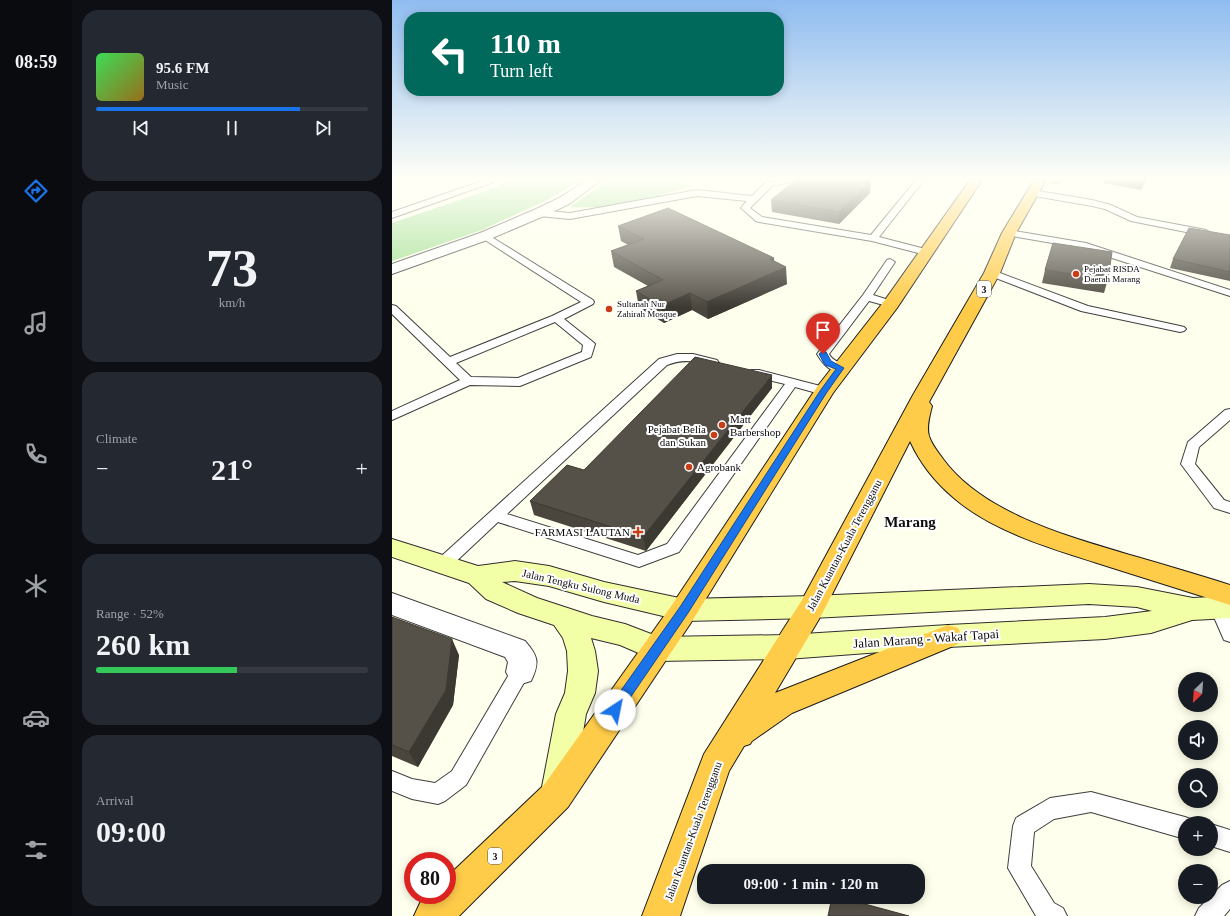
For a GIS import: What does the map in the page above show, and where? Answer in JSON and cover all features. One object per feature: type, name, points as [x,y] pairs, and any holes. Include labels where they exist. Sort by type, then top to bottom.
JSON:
[{"type":"highway","name":"3","points":[[433,916],[556,796],[684,610],[824,391],[840,368],[891,304],[946,223]]},
{"type":"highway","name":"Jalan Kuantan-Kuala Terengganu","points":[[662,916],[715,765],[812,607],[923,395],[992,273],[1015,223]]},
{"type":"highway","points":[[923,395],[918,433],[920,440],[933,464],[953,485],[976,502],[1002,517],[1058,541],[1218,605]]},
{"type":"highway","points":[[715,765],[741,731],[781,704],[948,636]]},
{"type":"main road","name":"Jalan Tengku Sulong Muda","points":[[392,548],[478,576],[515,571],[549,576],[604,592],[684,610]]},
{"type":"main road","name":"Jalan Tengku Sulong Muda","points":[[478,576],[495,592],[528,606],[592,627],[625,635],[657,649]]},
{"type":"main road","points":[[684,610],[812,607],[1089,594],[1218,605]]},
{"type":"main road","name":"Jalan Marang - Wakaf Tapai","points":[[657,649],[787,647],[948,636],[1105,628],[1151,622],[1218,605]]},
{"type":"main road","points":[[556,796],[571,714],[580,693],[583,671],[581,651],[576,634],[562,616]]},
{"type":"street","points":[[392,269],[485,236],[516,223]]},
{"type":"street","points":[[392,604],[515,649],[523,659],[521,672]]},
{"type":"lane","points":[[781,223],[873,238],[926,252]]},
{"type":"lane","points":[[873,238],[885,223]]},
{"type":"lane","points":[[1154,223],[1214,234]]},
{"type":"lane","points":[[1009,233],[1083,245],[1230,293]]},
{"type":"lane","points":[[448,362],[556,318],[589,302],[485,236]]},
{"type":"lane","points":[[840,368],[828,363],[823,354],[867,297],[890,262]]},
{"type":"lane","points":[[992,273],[1085,309],[1180,329]]},
{"type":"lane","points":[[867,297],[891,304]]},
{"type":"lane","points":[[392,308],[468,381]]},
{"type":"lane","points":[[392,416],[468,381],[520,382],[587,354],[589,344],[556,318]]},
{"type":"lane","points":[[442,565],[663,362],[677,357],[690,357],[726,366]]},
{"type":"lane","points":[[741,370],[824,391]]},
{"type":"lane","points":[[495,516],[639,561],[673,548],[792,383]]},
{"type":"lane","points":[[1230,413],[1193,445],[1188,464],[1219,504],[1230,508]]},
{"type":"lane","points":[[1218,605],[1230,635]]},
{"type":"lane","points":[[392,781],[412,789],[438,794],[459,778],[521,672]]},
{"type":"lane","points":[[1055,916],[1046,911],[1020,868],[1024,826],[1050,809],[1091,802],[1178,826]]},
{"type":"lane","points":[[1218,837],[1230,841]]},
{"type":"lane","points":[[1208,916],[1230,893]]},
{"type":"green space","points":[[392,223],[498,223],[482,230],[392,261]]},
{"type":"building","points":[[627,223],[699,223],[774,258],[770,259],[786,267],[707,302],[690,293],[661,306],[636,291],[663,280],[611,251],[644,239],[618,226]]},
{"type":"building","points":[[1189,228],[1230,235],[1230,272],[1173,259]]},
{"type":"building","points":[[1053,243],[1112,252],[1108,279],[1045,270]]},
{"type":"building","points":[[695,357],[772,375],[643,537],[530,501],[567,465],[584,470]]},
{"type":"building","points":[[392,617],[452,639],[446,690],[409,752],[392,745]]},
{"type":"building","points":[[831,904],[865,904],[909,916],[828,916]]},
{"type":"place","name":"Pejabat RISDA Daerah Marang","points":[[1076,274]]},
{"type":"place","name":"Sultanah Nur Zahirah Mosque","points":[[609,309]]},
{"type":"place","name":"Matt Barbershop","points":[[722,425]]},
{"type":"place","name":"Pejabat Belia dan Sukan","points":[[714,435]]},
{"type":"place","name":"Agrobank","points":[[689,467]]},
{"type":"place","name":"FARMASI LAUTAN","points":[[638,532]]},
{"type":"district","name":"Marang","points":[[910,522]]},
{"type":"route","points":[[615,710],[684,610],[840,368],[828,363],[823,354]]}]
